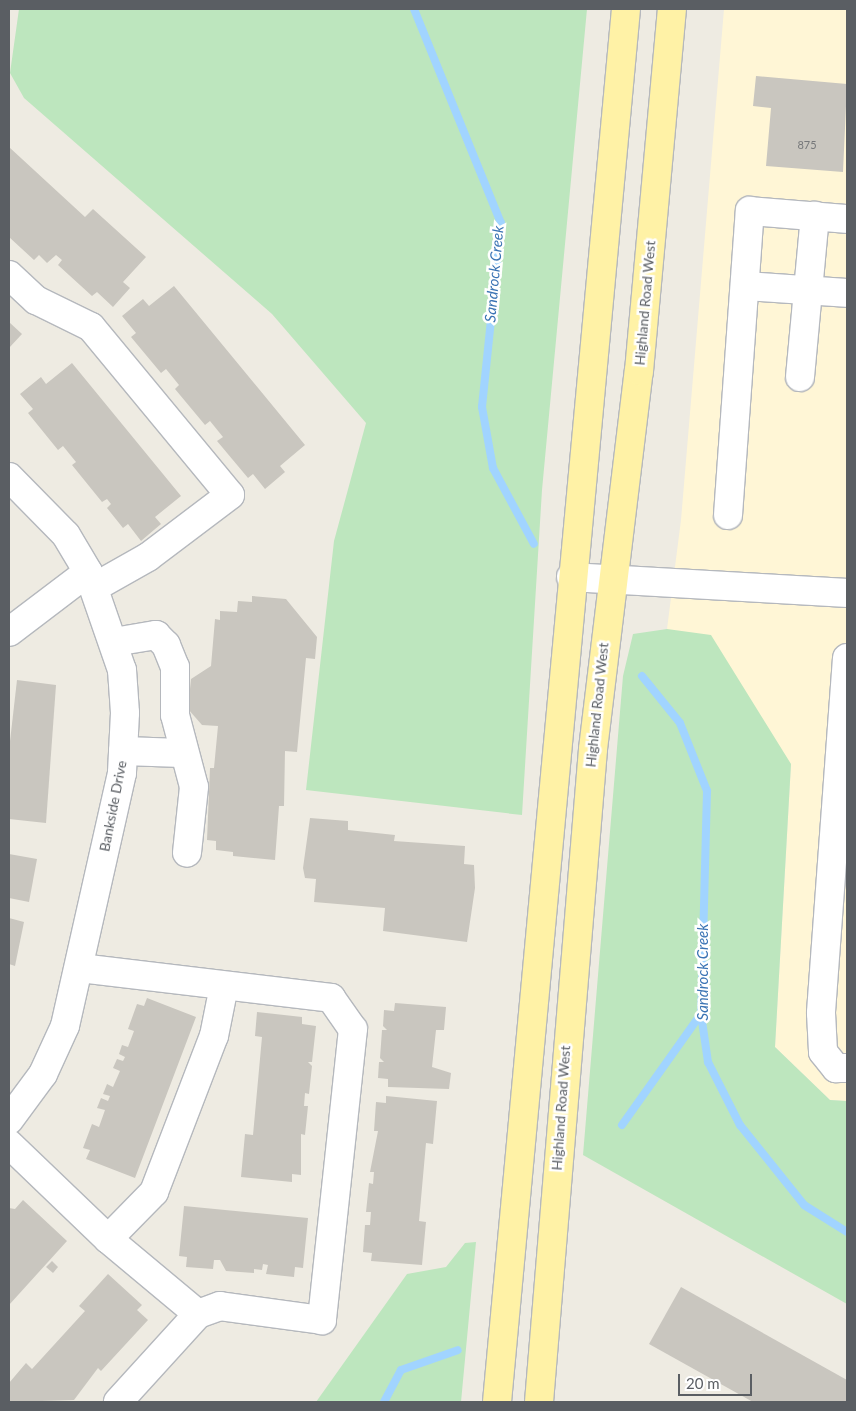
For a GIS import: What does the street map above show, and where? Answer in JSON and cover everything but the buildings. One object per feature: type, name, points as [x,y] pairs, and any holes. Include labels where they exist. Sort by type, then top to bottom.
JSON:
[{"type":"main road","points":[[498,1402],[571,577],[626,9]]},
{"type":"main road","name":"Highland Road West","points":[[539,1402],[565,1049],[611,580],[639,371],[672,9]]},
{"type":"street","points":[[728,515],[750,211],[847,219]]},
{"type":"street","points":[[800,377],[815,216]]},
{"type":"street","points":[[9,275],[36,300],[91,327],[230,496],[148,557],[91,580],[9,632]]},
{"type":"street","points":[[745,286],[847,294]]},
{"type":"street","name":"Bankside Drive","points":[[9,477],[66,535],[91,580],[114,642],[123,687],[123,751],[80,968],[65,1026],[43,1074],[9,1120]]},
{"type":"street","points":[[571,577],[847,594]]},
{"type":"street","points":[[114,642],[156,635],[166,645],[174,667],[182,753],[194,787],[187,853]]},
{"type":"street","points":[[847,658],[821,1013],[823,1052],[836,1068],[847,1068]]},
{"type":"street","points":[[123,751],[182,753]]},
{"type":"street","points":[[80,968],[330,998],[353,1029],[322,1320],[220,1306],[198,1314],[118,1402]]},
{"type":"street","points":[[108,1239],[154,1192],[214,1036],[224,986]]},
{"type":"street","points":[[9,1144],[108,1239],[198,1314]]},
{"type":"shaded area","points":[[724,9],[847,9],[847,1101],[830,1100],[775,1047],[791,764],[667,629],[681,520]]},
{"type":"green space","points":[[19,9],[587,9],[542,490],[522,815],[306,790],[334,541],[366,423],[272,314],[24,98],[10,73]]},
{"type":"green space","points":[[667,629],[711,635],[791,764],[775,1047],[830,1100],[847,1101],[847,1304],[583,1155],[623,676],[633,634]]},
{"type":"green space","points":[[476,1242],[461,1402],[316,1402],[407,1274],[446,1267],[465,1243]]},
{"type":"waterway","name":"Sandrock Creek","points":[[414,9],[501,223],[482,407],[493,468],[534,544]]},
{"type":"waterway","name":"Sandrock Creek","points":[[642,676],[680,723],[707,791],[701,1014],[708,1062],[740,1125],[804,1205],[847,1232]]},
{"type":"waterway","points":[[622,1125],[701,1014]]},
{"type":"waterway","points":[[384,1402],[401,1370],[458,1350]]}]
